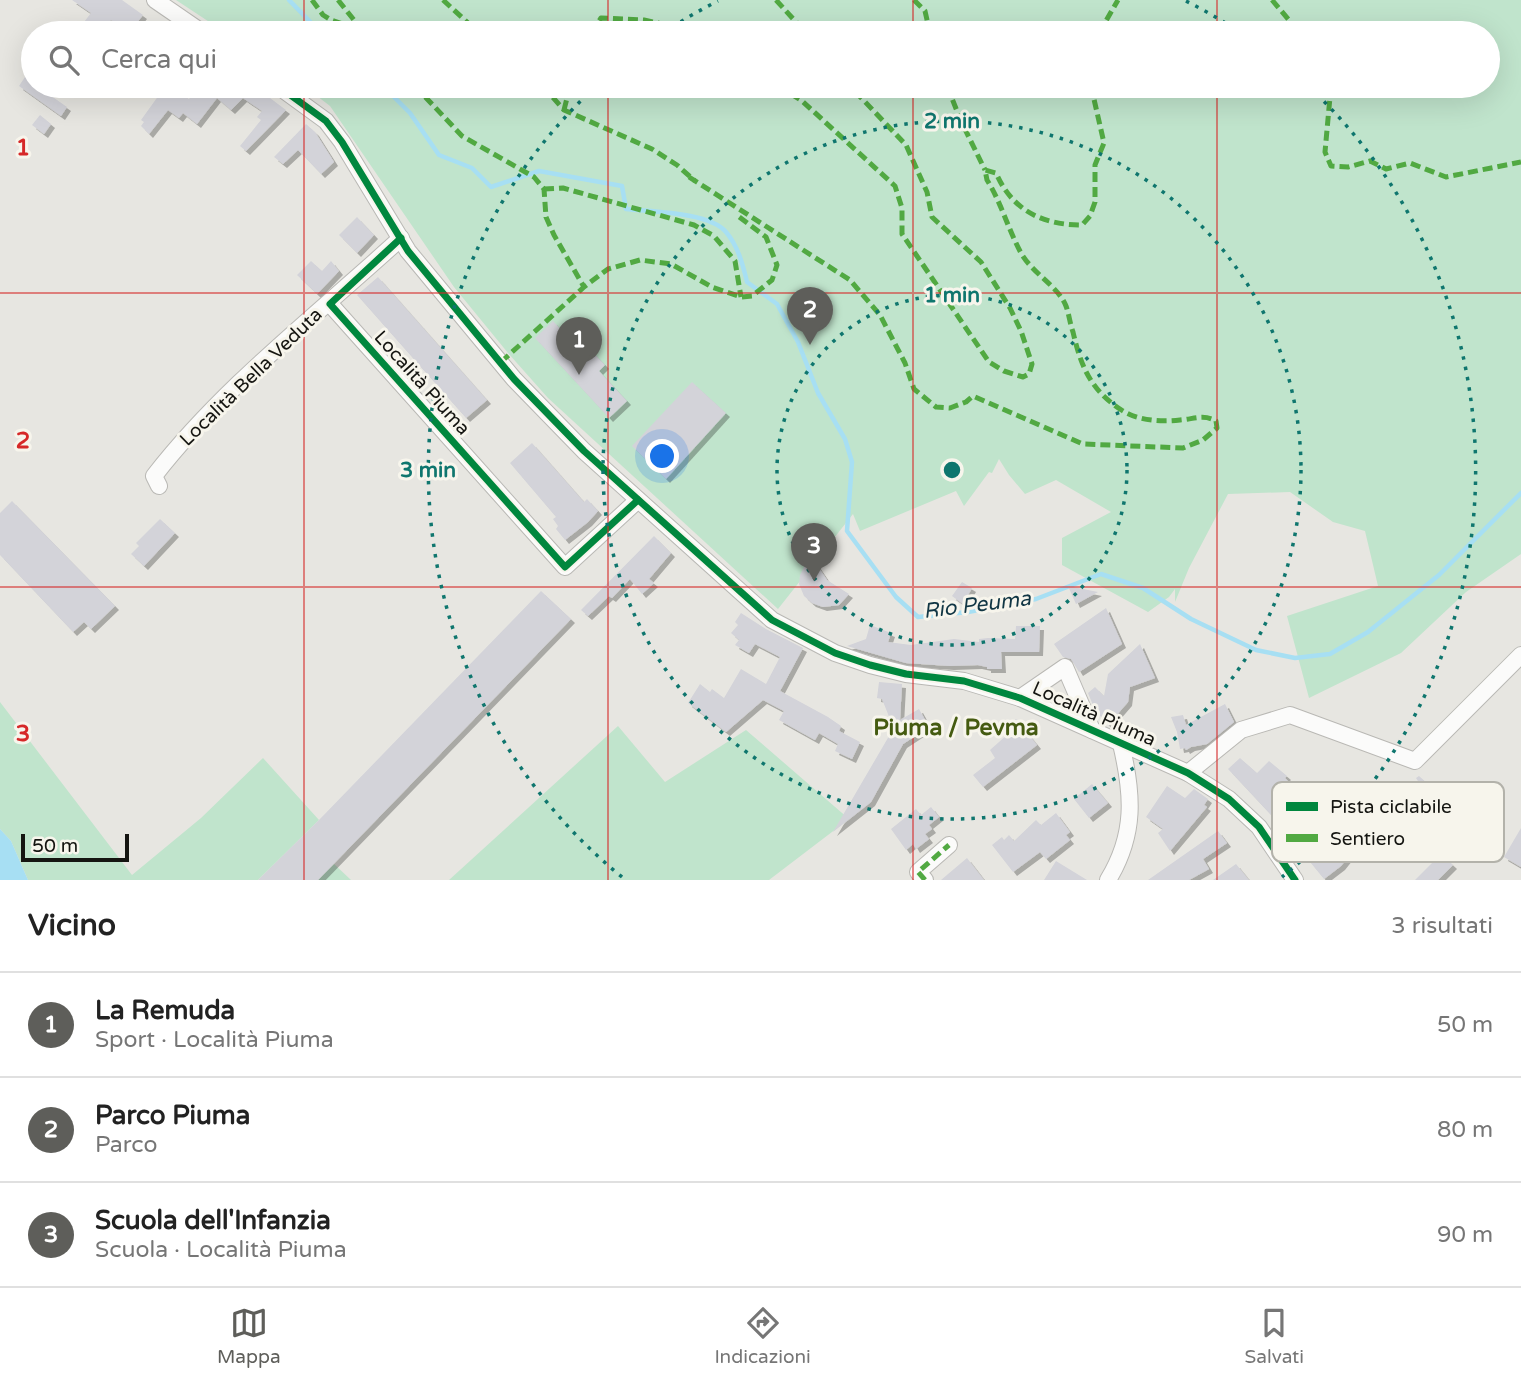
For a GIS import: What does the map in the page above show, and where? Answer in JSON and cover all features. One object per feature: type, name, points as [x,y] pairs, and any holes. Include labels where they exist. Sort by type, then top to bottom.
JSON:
[{"type":"street","points":[[155,0],[186,21]]},
{"type":"street","points":[[294,98],[326,121],[342,142],[401,238]]},
{"type":"street","name":"Località Bella Veduta","points":[[159,486],[153,476],[202,421],[288,337],[330,304],[401,238]]},
{"type":"street","name":"Località Piuma","points":[[401,238],[417,262],[514,379],[584,451],[772,620],[824,648],[870,665],[906,674],[964,681],[1020,698],[1188,773],[1229,799],[1259,827],[1272,846]]},
{"type":"street","name":"Località Piuma","points":[[330,304],[565,567],[638,500]]},
{"type":"street","points":[[1188,773],[1241,730],[1290,715],[1415,761],[1521,655]]},
{"type":"street","name":"Località Piuma","points":[[1020,698],[1065,667],[1092,730]]},
{"type":"street","name":"Località Piuma","points":[[1108,880],[1130,826],[1130,780],[1121,744]]},
{"type":"street","points":[[925,880],[918,872],[949,845]]},
{"type":"street","name":"Località Piuma","points":[[1283,862],[1295,880]]},
{"type":"green space","points":[[176,0],[1521,0],[1521,554],[1466,592],[1401,653],[1309,698],[1287,616],[1378,586],[1365,531],[1333,522],[1290,492],[1228,494],[1189,568],[1175,602],[1175,589],[1169,597],[1148,612],[1062,565],[1062,538],[1111,512],[1056,480],[1025,494],[999,459],[992,473],[989,472],[964,506],[956,491],[860,531],[853,514],[778,609],[548,398],[454,287],[330,106],[320,98],[1500,98],[1500,21],[208,21]]},
{"type":"green space","points":[[0,702],[132,875],[201,818],[263,758],[319,820],[258,880],[28,880],[11,841],[0,829]]},
{"type":"green space","points":[[618,726],[665,782],[746,730],[849,819],[769,880],[449,880]]},
{"type":"green space","points":[[334,864],[351,880],[318,880]]},
{"type":"water","points":[[0,829],[11,841],[28,880],[0,880]]},
{"type":"building","points":[[72,0],[122,0],[143,15],[138,21],[85,21],[91,13]]},
{"type":"building","points":[[36,98],[54,98],[67,107],[61,116]]},
{"type":"building","points":[[157,98],[217,98],[197,124],[183,113],[179,118],[168,110],[149,134],[141,126],[144,122],[141,120]]},
{"type":"building","points":[[217,98],[243,98],[231,110]]},
{"type":"building","points":[[243,98],[270,98],[286,110],[246,151],[240,146],[261,120],[257,117],[262,111]]},
{"type":"building","points":[[40,115],[51,124],[44,134],[32,125]]},
{"type":"building","points":[[306,124],[315,132],[334,162],[321,174],[298,150],[283,164],[274,157]]},
{"type":"building","points":[[357,217],[374,235],[357,253],[339,235]]},
{"type":"building","points":[[311,261],[322,271],[331,261],[339,271],[317,294],[297,275]]},
{"type":"building","points":[[378,277],[487,400],[466,418],[357,295]]},
{"type":"building","points":[[553,321],[581,351],[587,346],[605,365],[599,371],[627,401],[609,418],[535,338]]},
{"type":"building","points":[[692,382],[726,413],[666,479],[632,446]]},
{"type":"building","points":[[532,443],[584,502],[587,499],[598,511],[565,540],[556,529],[558,526],[553,519],[556,517],[510,463]]},
{"type":"building","points":[[12,501],[115,606],[91,629],[84,622],[73,632],[0,555],[0,513]]},
{"type":"building","points":[[160,519],[175,533],[144,566],[131,554],[139,546],[136,543]]},
{"type":"building","points":[[654,536],[671,553],[649,579],[654,583],[642,594],[630,579],[612,598],[609,596],[588,616],[581,610]]},
{"type":"building","points":[[812,558],[827,580],[849,594],[839,605],[823,607],[804,596],[799,584],[800,575]]},
{"type":"building","points":[[962,582],[972,588],[963,604],[952,596]]},
{"type":"building","points":[[1068,586],[1098,592],[1076,604]]},
{"type":"building","points":[[541,591],[571,619],[318,880],[258,880],[319,820]]},
{"type":"building","points":[[1106,608],[1122,644],[1079,672],[1071,659],[1063,657],[1054,644]]},
{"type":"building","points":[[741,613],[803,648],[780,691],[828,717],[841,726],[839,731],[860,742],[852,759],[835,751],[838,744],[819,733],[815,740],[779,720],[784,711],[763,700],[726,732],[688,703],[700,684],[724,698],[741,669],[766,684],[780,657],[755,644],[749,653],[735,645],[739,640],[731,633],[738,625],[735,622]]},
{"type":"building","points":[[870,625],[891,633],[888,642],[911,645],[954,639],[979,642],[979,639],[988,638],[1015,639],[1016,626],[1040,626],[1039,652],[1001,652],[1002,669],[987,669],[978,665],[906,663],[847,646],[866,639]]},
{"type":"building","points":[[1140,644],[1155,678],[1130,687],[1128,702],[1108,725],[1095,710],[1088,693],[1095,687],[1104,696],[1108,674]]},
{"type":"building","points":[[879,682],[902,684],[900,720],[919,709],[929,727],[903,744],[871,802],[833,832],[892,731],[882,699],[877,698]]},
{"type":"building","points":[[1225,704],[1234,722],[1207,744],[1180,749],[1171,717],[1183,715],[1186,725]]},
{"type":"building","points":[[1016,719],[1037,745],[983,787],[973,775],[995,758],[990,750],[1008,734],[1004,729]]},
{"type":"building","points":[[1240,758],[1257,773],[1269,761],[1287,776],[1285,778],[1289,782],[1272,782],[1272,814],[1271,815],[1228,769]]},
{"type":"building","points":[[1092,784],[1108,803],[1089,818],[1074,799]]},
{"type":"building","points":[[1167,786],[1185,798],[1194,789],[1208,799],[1204,805],[1207,807],[1170,851],[1158,833],[1163,829],[1146,817]]},
{"type":"building","points":[[931,807],[939,817],[929,825],[932,829],[925,834],[929,839],[916,849],[913,844],[906,850],[891,829],[916,809],[921,815]]},
{"type":"building","points":[[1056,813],[1070,832],[1066,835],[1070,840],[1046,859],[1040,852],[1013,872],[992,845],[1009,835],[1014,841],[1036,820],[1041,825]]},
{"type":"building","points":[[1521,828],[1521,867],[1504,857]]},
{"type":"building","points":[[1218,831],[1227,843],[1203,859],[1209,869],[1189,880],[1148,880]]},
{"type":"building","points":[[967,858],[984,880],[941,880]]},
{"type":"building","points":[[1056,861],[1087,880],[1044,880]]},
{"type":"building","points":[[1310,862],[1344,862],[1341,866],[1324,879]]},
{"type":"building","points":[[1433,862],[1450,862],[1453,865],[1438,880],[1415,880]]},
{"type":"building","points":[[1236,864],[1249,880],[1213,880]]},
{"type":"waterway","name":"Rio Peuma","points":[[289,0],[309,21]]},
{"type":"waterway","name":"Rio Peuma","points":[[395,98],[410,113],[439,155],[472,168],[491,187],[539,171],[622,186],[626,209],[664,212],[707,220],[726,232],[737,249],[747,282],[777,304],[798,342],[818,393],[845,439],[852,462],[847,531],[896,597],[918,617],[968,612],[1036,599],[1101,574],[1143,588],[1191,619],[1256,650],[1295,658],[1330,654],[1368,632],[1439,575],[1521,493]]},
{"type":"marked path","points":[[312,0],[323,15],[334,21]]},
{"type":"marked path","points":[[338,0],[355,21]]},
{"type":"marked path","points":[[443,0],[466,21]]},
{"type":"marked path","points":[[776,0],[795,21]]},
{"type":"marked path","points":[[914,0],[925,11],[927,21]]},
{"type":"marked path","points":[[1106,21],[1118,0]]},
{"type":"marked path","points":[[1272,0],[1290,21]]},
{"type":"marked path","points":[[599,21],[601,18],[648,21]]},
{"type":"marked path","points":[[426,98],[462,136],[534,177],[544,189],[546,217],[554,235],[584,287]]},
{"type":"marked path","points":[[554,98],[564,110],[652,149],[695,181]]},
{"type":"marked path","points":[[564,110],[567,98]]},
{"type":"marked path","points":[[798,98],[895,186],[902,208],[902,234],[989,362],[1004,371],[1023,377],[1029,374],[1032,364],[1010,308],[981,262],[932,217],[927,192],[906,145],[861,98]]},
{"type":"marked path","points":[[952,98],[985,170]]},
{"type":"marked path","points":[[689,177],[850,280],[880,315],[905,363],[914,389],[936,407],[950,408],[973,396],[1083,444],[1183,448],[1203,440],[1217,428],[1216,421],[1203,417],[1165,421],[1143,419],[1123,411],[1103,395],[1084,367],[1062,299],[1021,253],[987,180],[985,170],[996,173],[1011,197],[1030,213],[1054,222],[1082,225],[1090,216],[1095,202],[1095,165],[1104,143],[1094,98]]},
{"type":"marked path","points":[[1330,98],[1325,152],[1331,166],[1348,167],[1370,161],[1386,169],[1410,163],[1446,177],[1521,162]]},
{"type":"marked path","points":[[544,189],[563,188],[694,225],[714,236],[735,261],[741,297]]},
{"type":"marked path","points":[[501,362],[584,287],[608,269],[640,260],[671,264],[712,287],[741,297],[752,296],[772,280],[777,265],[766,237],[738,216]]},
{"type":"marked path","points":[[925,880],[918,872],[949,845]]},
{"type":"cycle path","points":[[294,98],[326,121],[342,142],[408,251],[514,379],[584,451],[772,620],[835,653],[870,665],[906,674],[964,681],[1020,698],[1188,773],[1229,799],[1259,827],[1272,846]]},
{"type":"cycle path","points":[[401,238],[330,304],[565,567],[638,500]]},
{"type":"cycle path","points":[[1283,862],[1295,880]]},
{"type":"place","name":"Parco Piuma","points":[[810,345]]},
{"type":"place","name":"La Remuda","points":[[579,375]]},
{"type":"place","name":"Scuola dell'Infanzia","points":[[814,581]]},
{"type":"district","name":"Piuma / Pevma","points":[[956,728]]}]
